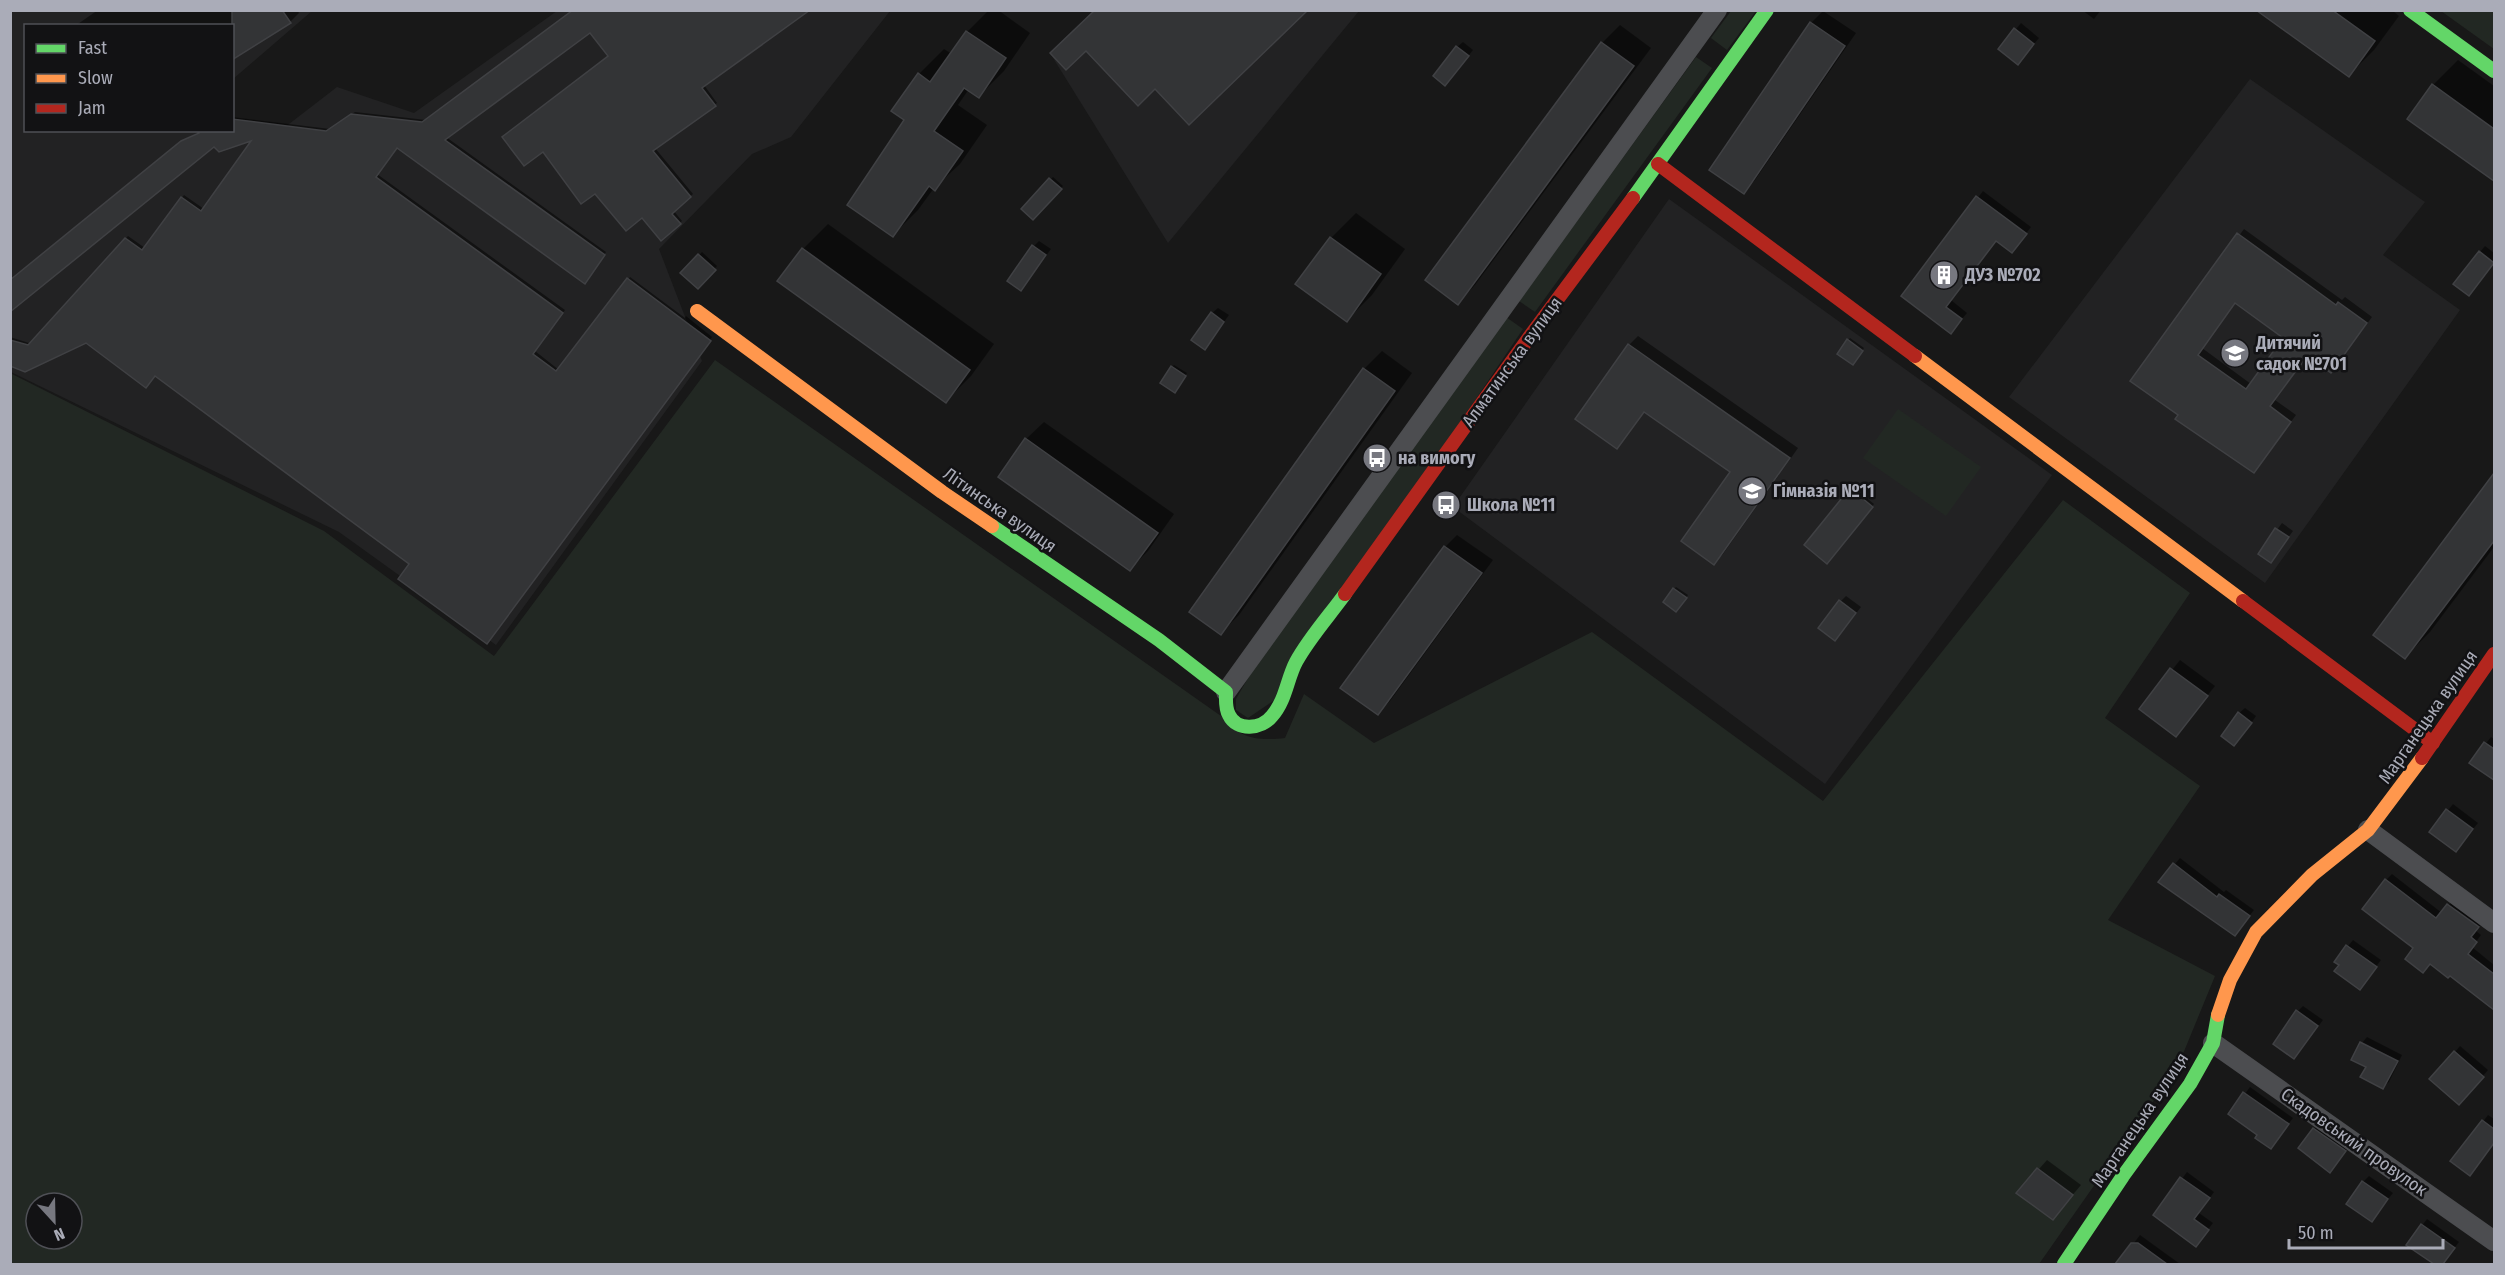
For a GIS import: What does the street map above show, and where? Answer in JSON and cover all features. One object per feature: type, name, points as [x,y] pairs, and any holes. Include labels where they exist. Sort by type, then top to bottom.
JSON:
[{"type":"street","points":[[1226,692],[1717,10]]},
{"type":"street","name":"Алматинська вулиця","points":[[1226,692],[1226,711],[1232,721],[1246,727],[1259,728],[1271,720],[1279,706],[1296,662],[1530,336],[1658,164],[1767,10]]},
{"type":"street","points":[[2410,10],[2494,71]]},
{"type":"street","points":[[1658,164],[2433,743]]},
{"type":"street","name":"Літинська вулиця","points":[[697,311],[948,496],[1160,640],[1226,692]]},
{"type":"street","name":"Марганецька вулиця","points":[[2064,1264],[2123,1176],[2190,1084],[2213,1043],[2220,1005],[2230,980],[2256,932],[2312,875],[2368,830],[2433,743],[2494,654]]},
{"type":"street","points":[[2368,830],[2494,923]]},
{"type":"street","name":"Скадовський провулок","points":[[2213,1043],[2494,1241]]},
{"type":"shaded area","points":[[10,11],[312,11],[234,78],[234,24],[24,24],[24,132],[234,131],[267,141],[337,87],[414,113],[557,11],[890,11],[791,137],[752,154],[659,249],[702,361],[496,645],[339,532],[11,372]]},
{"type":"shaded area","points":[[1095,11],[1359,11],[1168,243],[1050,53]]},
{"type":"shaded area","points":[[1731,11],[1756,11],[1727,50],[1711,38]]},
{"type":"shaded area","points":[[2441,11],[2494,11],[2494,49]]},
{"type":"shaded area","points":[[1696,57],[1712,68],[1535,312],[1519,301]]},
{"type":"shaded area","name":"Дитячий садок №701","points":[[2250,79],[2425,202],[2383,255],[2460,310],[2265,583],[2009,397]]},
{"type":"shaded area","name":"Гімназія №11","points":[[1669,199],[2052,475],[1825,784],[1453,507]]},
{"type":"shaded area","points":[[1506,317],[1523,329],[1273,701],[1248,718],[1236,710],[1236,699],[1270,640]]},
{"type":"shaded area","points":[[715,360],[1221,716],[1242,734],[1266,739],[1285,738],[1304,694],[1374,743],[1592,632],[1823,801],[2063,500],[2190,593],[2105,718],[2200,786],[2108,920],[2215,976],[2178,1066],[2039,1264],[11,1264],[10,373],[324,531],[494,656]]},
{"type":"shaded area","points":[[1898,409],[1981,467],[1946,516],[1863,458]]},
{"type":"building","points":[[232,10],[282,10],[291,23],[234,59],[234,24],[232,24]]},
{"type":"building","points":[[573,10],[810,10],[702,88],[716,106],[653,151],[691,197],[672,214],[681,224],[661,241],[642,218],[626,231],[595,194],[581,204],[543,152],[524,166],[502,137],[608,56],[590,33],[445,140],[605,255],[585,284],[397,148],[376,177],[563,313],[533,354],[556,371],[627,278],[711,341],[487,644],[398,579],[409,564],[155,376],[146,388],[86,343],[25,372],[10,366],[10,340],[28,345],[125,238],[142,250],[181,197],[201,211],[251,141],[219,152],[214,147],[10,312],[10,280],[181,141],[198,132],[234,132],[234,119],[326,131],[351,114],[422,122]]},
{"type":"building","points":[[1095,10],[1308,10],[1189,125],[1155,89],[1138,106],[1086,51],[1066,70],[1050,53]]},
{"type":"building","points":[[2256,10],[2332,10],[2375,41],[2349,77]]},
{"type":"building","points":[[1810,22],[1845,46],[1744,194],[1709,170]]},
{"type":"building","points":[[2014,28],[2034,44],[2018,65],[1998,49]]},
{"type":"building","points":[[966,31],[1006,58],[979,98],[964,88],[934,131],[963,151],[935,191],[929,186],[893,237],[847,205],[904,120],[891,111],[918,73],[930,82]]},
{"type":"building","points":[[1601,42],[1634,66],[1458,305],[1425,280]]},
{"type":"building","points":[[1456,46],[1469,56],[1445,86],[1433,76]]},
{"type":"building","points":[[2432,84],[2494,129],[2494,181],[2407,119]]},
{"type":"building","points":[[1049,178],[1062,189],[1033,220],[1021,209]]},
{"type":"building","name":"ДУЗ №702","points":[[1976,196],[2027,234],[2012,253],[1996,241],[1946,307],[1962,319],[1951,334],[1901,296]]},
{"type":"building","points":[[2237,233],[2336,305],[2338,302],[2367,323],[2331,373],[2307,356],[2270,406],[2291,422],[2254,473],[2175,419],[2178,415],[2130,381]],"holes":[[[2235,303],[2283,338],[2246,389],[2198,355]]]},
{"type":"building","points":[[1330,237],[1381,274],[1347,322],[1295,284]]},
{"type":"building","points":[[1032,245],[1046,255],[1021,291],[1007,281]]},
{"type":"building","points":[[802,248],[970,370],[946,403],[777,281]]},
{"type":"building","points":[[2479,251],[2494,263],[2469,296],[2453,284]]},
{"type":"building","points":[[698,254],[716,270],[698,289],[680,273]]},
{"type":"building","points":[[1211,312],[1224,322],[1205,350],[1191,340]]},
{"type":"building","points":[[1847,339],[1863,351],[1853,365],[1837,354]]},
{"type":"building","points":[[1628,344],[1790,458],[1714,565],[1681,541],[1730,472],[1644,412],[1617,449],[1575,419]]},
{"type":"building","points":[[1171,366],[1186,376],[1175,393],[1160,383]]},
{"type":"building","points":[[1363,368],[1395,391],[1221,635],[1189,612]]},
{"type":"building","points":[[1025,438],[1158,533],[1130,571],[998,477]]},
{"type":"building","points":[[2494,473],[2494,541],[2405,659],[2373,635]]},
{"type":"building","points":[[1850,488],[1873,507],[1827,564],[1804,545]]},
{"type":"building","points":[[2275,528],[2289,537],[2271,563],[2258,554]]},
{"type":"building","points":[[1444,546],[1482,573],[1378,715],[1340,688]]},
{"type":"building","points":[[1673,588],[1687,598],[1676,612],[1663,602]]},
{"type":"building","points":[[1839,600],[1856,613],[1835,641],[1818,628]]},
{"type":"building","points":[[2170,668],[2208,696],[2176,737],[2139,709]]},
{"type":"building","points":[[2238,712],[2252,723],[2234,746],[2221,736]]},
{"type":"building","points":[[2484,742],[2494,749],[2494,780],[2469,763]]},
{"type":"building","points":[[2446,809],[2473,829],[2456,852],[2429,832]]},
{"type":"building","points":[[2173,863],[2217,897],[2219,894],[2250,916],[2235,936],[2158,882]]},
{"type":"building","points":[[2385,879],[2436,918],[2447,904],[2479,927],[2471,937],[2477,942],[2468,954],[2494,974],[2494,1010],[2450,976],[2448,978],[2430,964],[2423,973],[2405,959],[2413,948],[2362,909]]},
{"type":"building","points":[[2346,945],[2377,967],[2360,990],[2334,971],[2339,965],[2334,962]]},
{"type":"building","points":[[2296,1010],[2318,1026],[2294,1059],[2273,1044]]},
{"type":"building","points":[[2360,1042],[2398,1061],[2383,1089],[2360,1077],[2366,1067],[2351,1060]]},
{"type":"building","points":[[2454,1051],[2484,1077],[2459,1105],[2429,1079]]},
{"type":"building","points":[[2243,1092],[2289,1124],[2271,1149],[2255,1138],[2257,1135],[2228,1114]]},
{"type":"building","points":[[2482,1120],[2494,1129],[2494,1143],[2470,1176],[2450,1161]]},
{"type":"building","points":[[2313,1128],[2346,1151],[2330,1173],[2298,1148]]},
{"type":"building","points":[[2037,1168],[2073,1195],[2053,1220],[2016,1193]]},
{"type":"building","points":[[2180,1177],[2210,1198],[2194,1219],[2209,1230],[2196,1247],[2153,1215]]},
{"type":"building","points":[[2362,1181],[2388,1199],[2372,1222],[2346,1204]]},
{"type":"building","points":[[2421,1224],[2455,1248],[2443,1264],[2434,1264],[2406,1245]]},
{"type":"building","points":[[2131,1243],[2138,1243],[2167,1264],[2115,1264]]},
{"type":"traffic: fast","points":[[1633,198],[1767,10]]},
{"type":"traffic: fast","points":[[2410,10],[2494,71]]},
{"type":"traffic: fast","points":[[992,526],[1159,640],[1226,692],[1226,706],[1229,715],[1243,726],[1262,724],[1277,710],[1301,653],[1345,594]]},
{"type":"traffic: fast","points":[[2064,1264],[2123,1176],[2190,1084],[2213,1043],[2218,1015]]},
{"type":"traffic: slow","points":[[697,311],[942,492],[992,526]]},
{"type":"traffic: slow","points":[[1915,356],[2243,601]]},
{"type":"traffic: slow","points":[[2218,1015],[2230,980],[2256,932],[2312,875],[2368,830],[2422,758]]},
{"type":"traffic: jam","points":[[1658,164],[1915,356]]},
{"type":"traffic: jam","points":[[1345,594],[1530,336],[1633,198]]},
{"type":"traffic: jam","points":[[2243,601],[2433,743]]},
{"type":"traffic: jam","points":[[2422,758],[2494,654]]},
{"type":"place","name":"ДУЗ №702","points":[[1944,275]]},
{"type":"place","name":"Дитячий садок №701","points":[[2235,353]]},
{"type":"place","name":"на вимогу","points":[[1377,458]]},
{"type":"place","name":"Гімназія №11","points":[[1752,491]]},
{"type":"place","name":"Школа №11","points":[[1446,505]]}]
